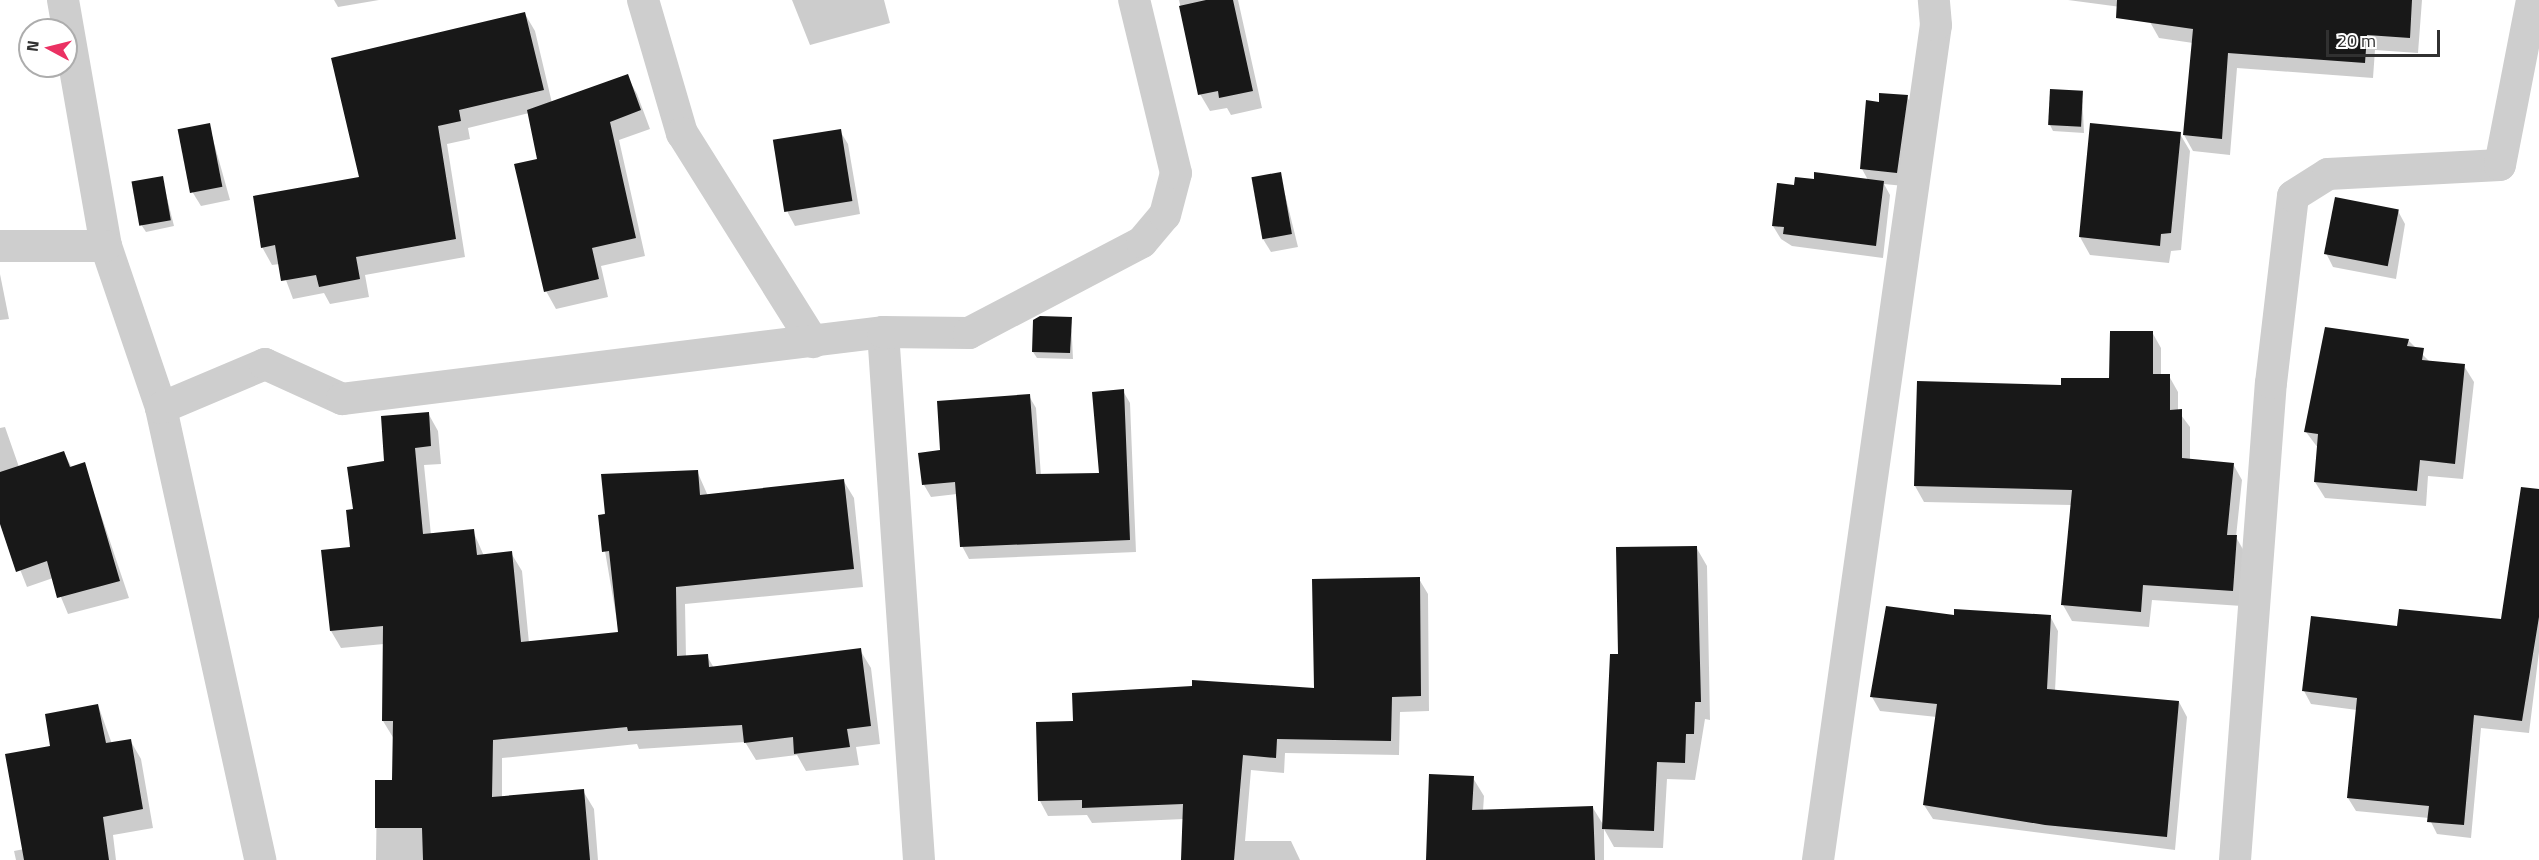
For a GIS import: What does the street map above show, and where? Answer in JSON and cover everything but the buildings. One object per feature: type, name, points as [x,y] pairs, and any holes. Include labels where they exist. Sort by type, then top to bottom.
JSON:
[{"type":"street","points":[[63,0],[106,246],[161,408],[260,860]]},
{"type":"street","points":[[643,0],[682,133],[813,342]]},
{"type":"street","points":[[161,408],[266,364],[342,399],[883,332],[969,333],[1142,242],[1165,215],[1176,173],[1134,0]]},
{"type":"street","points":[[1818,860],[1936,25],[1934,0]]},
{"type":"street","points":[[2235,860],[2271,383],[2293,196],[2328,174],[2500,165],[2532,0]]},
{"type":"street","points":[[0,246],[106,246]]},
{"type":"street","points":[[883,332],[919,860]]}]
